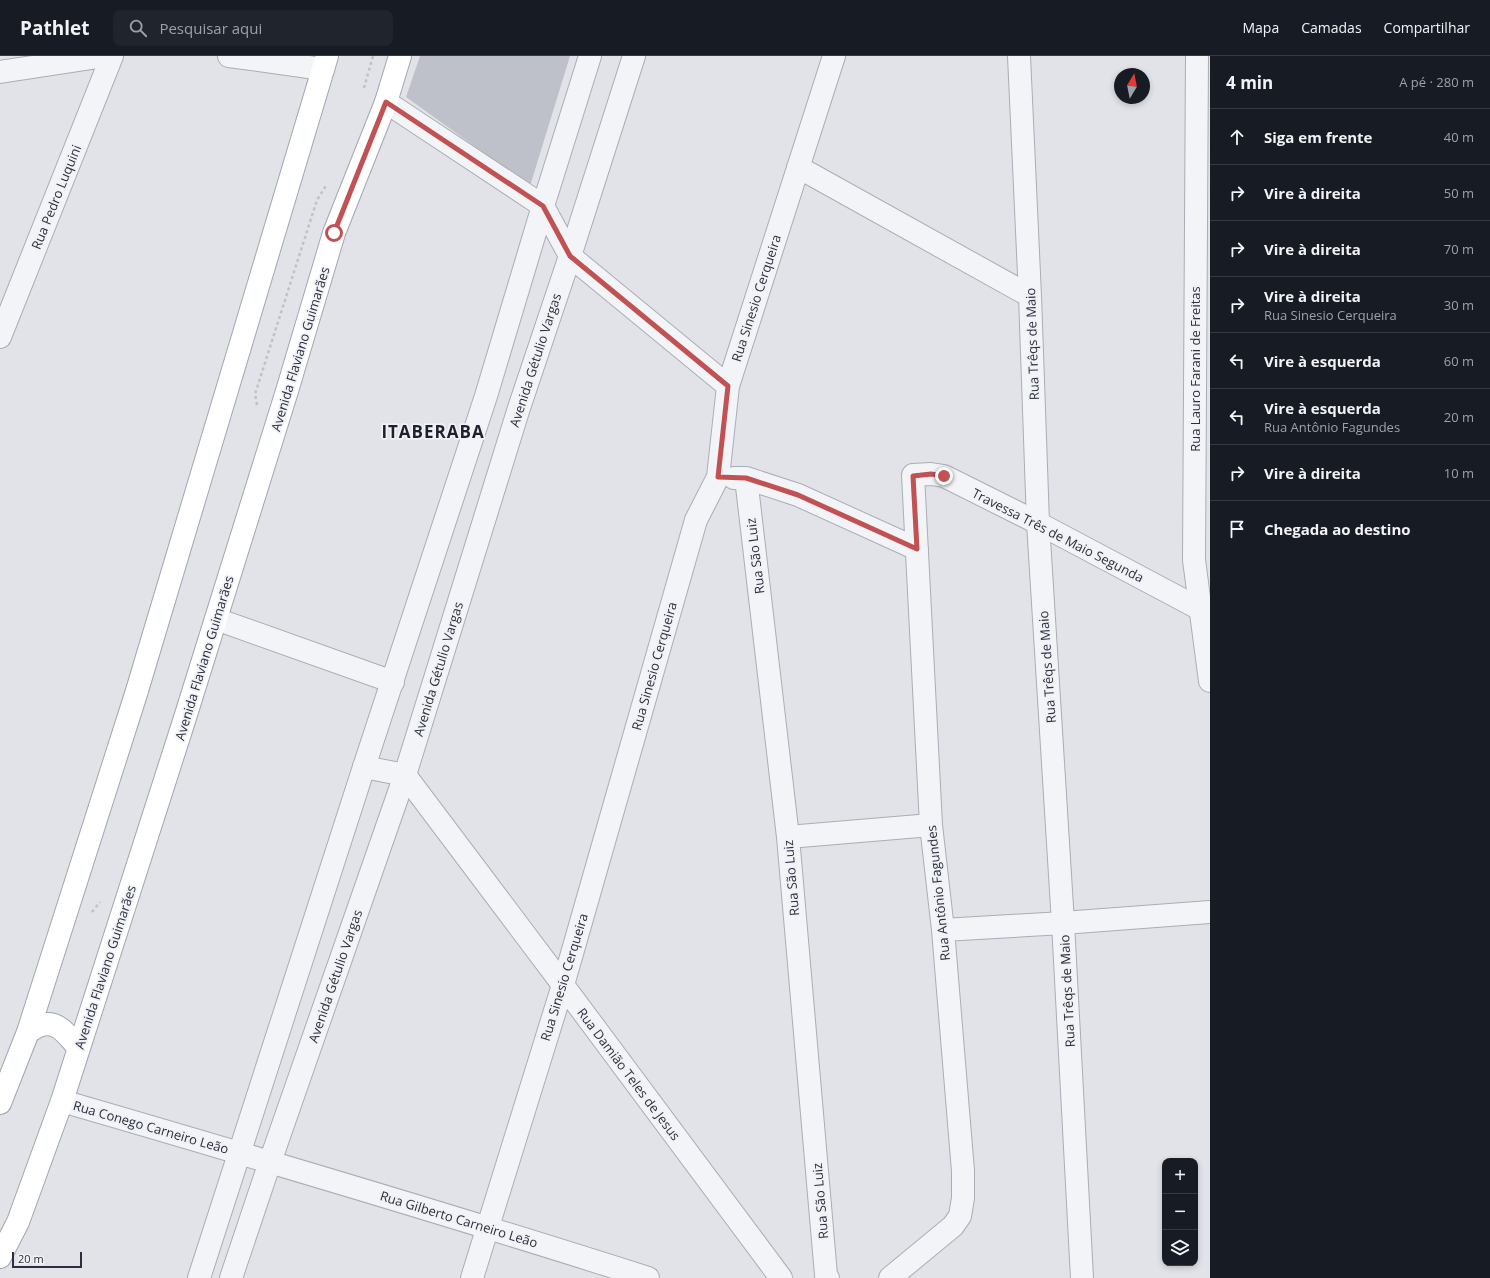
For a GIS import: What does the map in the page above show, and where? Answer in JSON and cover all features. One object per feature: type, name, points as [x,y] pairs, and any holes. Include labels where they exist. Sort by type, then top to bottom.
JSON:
[{"type":"main road","name":"Avenida Flaviano Guimarães","points":[[0,1257],[9,1227],[62,1101],[216,619],[287,391],[334,233],[386,102],[400,56]]},
{"type":"main road","points":[[0,1103],[28,1032],[136,694],[325,63]]},
{"type":"main road","points":[[28,1032],[42,1025],[53,1024],[63,1030],[79,1048]]},
{"type":"street","points":[[0,72],[105,56]]},
{"type":"street","name":"Rua Pedro Luquini","points":[[0,337],[112,56]]},
{"type":"street","points":[[229,56],[325,63]]},
{"type":"street","points":[[199,1278],[364,767],[486,396],[590,56]]},
{"type":"street","name":"Avenida Gétulio Vargas","points":[[231,1278],[405,775],[519,408],[570,256],[634,56]]},
{"type":"street","name":"Rua Sinesio Cerqueira","points":[[472,1278],[563,985],[696,520],[718,477],[728,386],[834,56]]},
{"type":"street","name":"Rua Trêqs de Maio","points":[[1019,56],[1030,296],[1038,523],[1063,923],[1082,1278]]},
{"type":"street","name":"Rua Lauro Farani de Freitas","points":[[1197,56],[1194,560],[1205,612],[1210,676]]},
{"type":"street","points":[[386,102],[543,206],[570,256],[728,386]]},
{"type":"street","points":[[798,167],[1030,296]]},
{"type":"street","points":[[486,396],[519,408]]},
{"type":"street","name":"Travessa Três de Maio Segunda","points":[[913,476],[931,474],[944,476],[1038,523],[1205,612]]},
{"type":"street","name":"Rua Antônio Fagundes","points":[[890,1278],[953,1226],[960,1216],[963,1198],[962,1163],[943,930],[931,825],[913,476]]},
{"type":"street","points":[[718,477],[746,478],[798,495],[917,549]]},
{"type":"street","name":"Rua São Luiz","points":[[746,478],[788,837],[825,1277]]},
{"type":"street","points":[[216,619],[393,682]]},
{"type":"street","points":[[364,767],[405,775]]},
{"type":"street","name":"Rua Damião Teles de Jesus","points":[[405,775],[781,1278]]},
{"type":"street","points":[[788,837],[931,825]]},
{"type":"street","points":[[943,930],[1210,912]]},
{"type":"street","name":"Rua Conego Carneiro Leão","points":[[62,1101],[270,1162]]},
{"type":"street","name":"Rua Gilberto Carneiro Leão","points":[[270,1162],[487,1226],[648,1278]]},
{"type":"building","points":[[420,56],[570,56],[530,186],[406,97]]},
{"type":"district","name":"ITABERABA","points":[[433,431]]},
{"type":"route","points":[[334,233],[386,102],[543,206],[570,256],[728,386],[718,477],[746,478],[798,495],[917,549],[913,476],[931,474],[944,476]]}]
